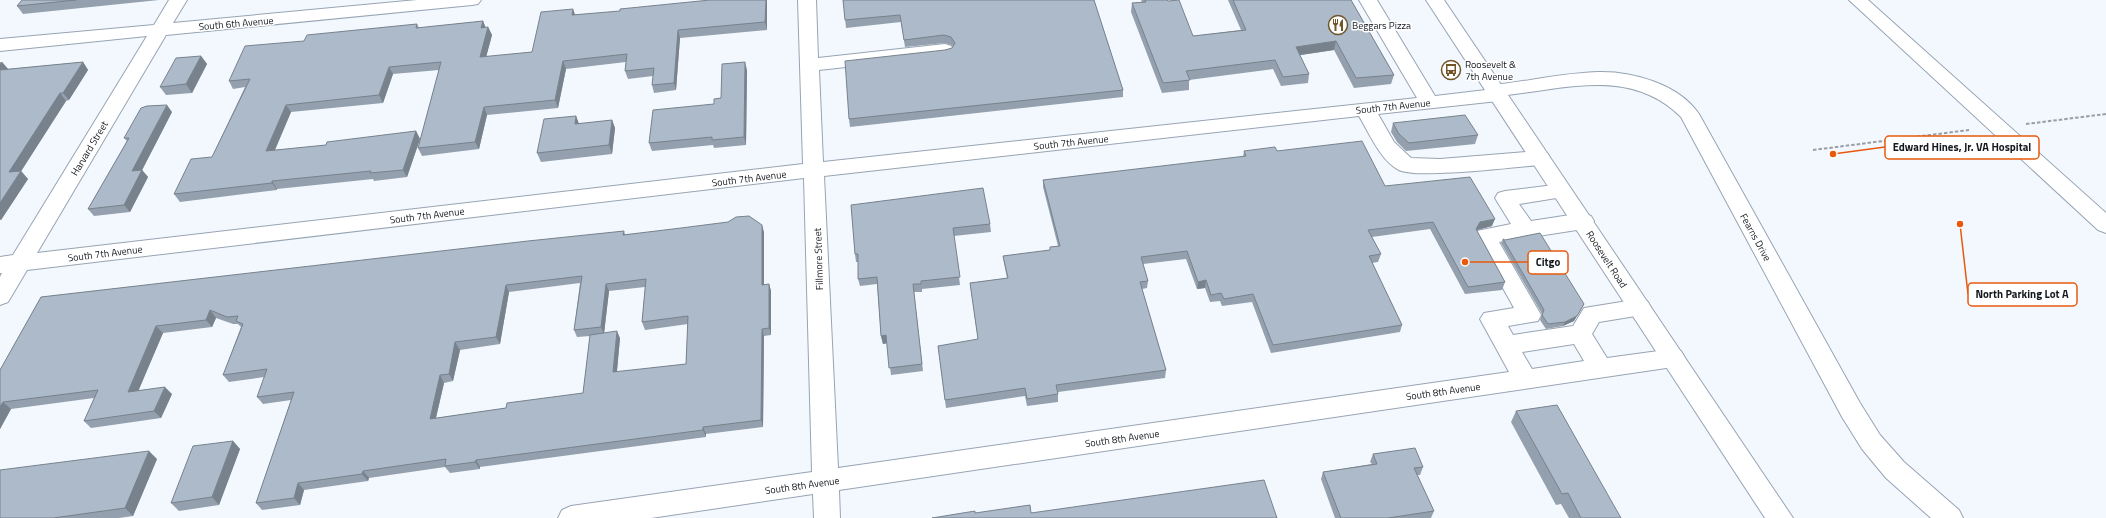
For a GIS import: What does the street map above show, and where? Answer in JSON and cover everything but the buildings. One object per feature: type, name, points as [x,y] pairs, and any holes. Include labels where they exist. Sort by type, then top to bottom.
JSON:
[{"type":"street","name":"Harvard Street","points":[[0,296],[178,0]]},
{"type":"street","name":"South 6th Avenue","points":[[0,45],[472,0]]},
{"type":"street","name":"Fillmore Street","points":[[807,0],[815,170],[827,518]]},
{"type":"street","points":[[1368,0],[1429,102]]},
{"type":"street","name":"Roosevelt Road","points":[[1435,0],[1780,518]]},
{"type":"street","points":[[1858,0],[2106,225]]},
{"type":"street","points":[[810,65],[945,50]]},
{"type":"street","name":"Fearns Drive","points":[[1497,93],[1598,78],[1612,78],[1643,84],[1668,95],[1680,104],[1689,114],[1851,410],[1867,435],[1895,470],[1950,518]]},
{"type":"street","name":"South 7th Avenue","points":[[0,265],[815,170],[1429,102],[1497,93]]},
{"type":"street","points":[[1365,109],[1386,146],[1406,165],[1440,166],[1540,158]]},
{"type":"street","points":[[1525,230],[1505,198],[1562,191]]},
{"type":"street","points":[[1544,339],[1485,236],[1583,221]]},
{"type":"street","points":[[1580,334],[1592,314],[1640,308]]},
{"type":"street","points":[[1525,379],[1492,319],[1530,315]]},
{"type":"street","points":[[1506,345],[1580,334]]},
{"type":"street","points":[[1580,334],[1601,368]]},
{"type":"street","name":"South 8th Avenue","points":[[572,518],[1673,358]]},
{"type":"path","points":[[1813,150],[2106,114]]},
{"type":"place","name":"Beggars Pizza","points":[[1338,25]]},
{"type":"place","name":"Roosevelt & 7th Avenue","points":[[1451,70]]},
{"type":"place","name":"Edward Hines, Jr. VA Hospital","points":[[1833,154]]},
{"type":"place","name":"North Parking Lot A","points":[[1960,224]]},
{"type":"place","name":"Citgo","points":[[1465,262]]}]
